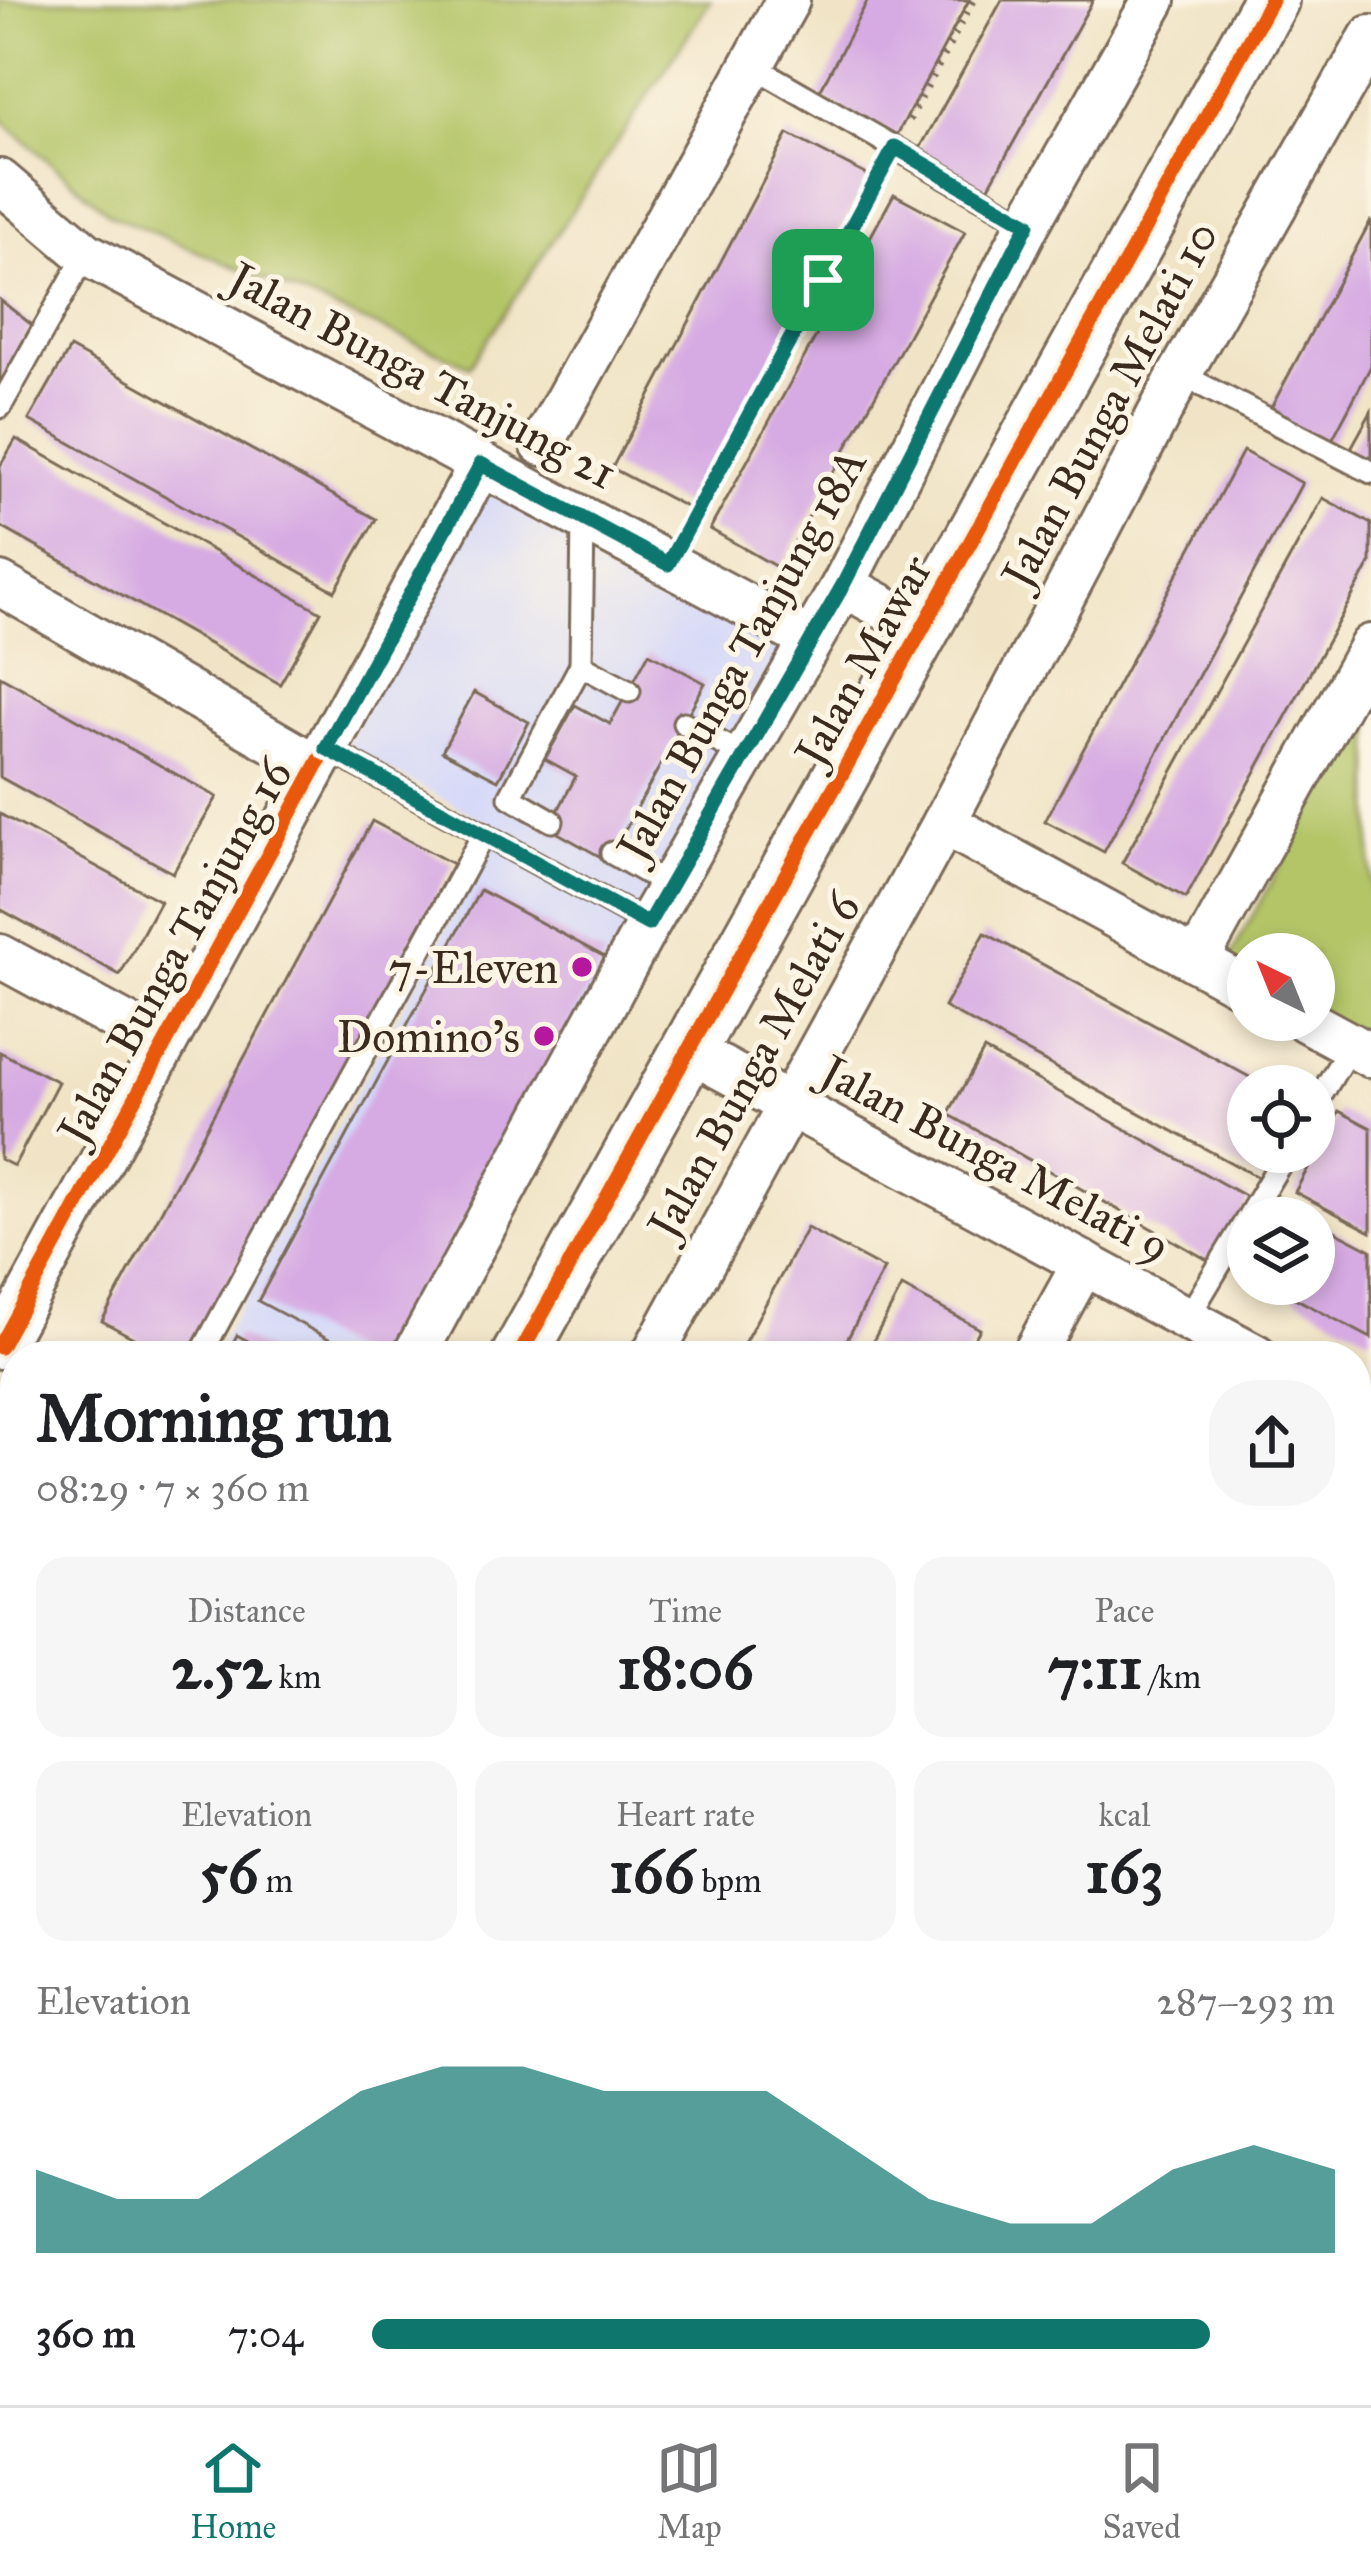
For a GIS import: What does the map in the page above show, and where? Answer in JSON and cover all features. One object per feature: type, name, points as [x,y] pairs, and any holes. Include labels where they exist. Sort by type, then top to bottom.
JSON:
[{"type":"street","points":[[542,444],[788,0]]},
{"type":"street","name":"Jalan Bunga Tanjung 18A","points":[[422,1341],[648,924],[843,585],[1028,224],[1154,0]]},
{"type":"street","name":"Jalan Mawar","points":[[527,1341],[1271,0]]},
{"type":"street","name":"Jalan Bunga Melati 10","points":[[944,823],[1180,374],[1371,38]]},
{"type":"street","name":"Jalan Bunga Tanjung 21","points":[[0,182],[86,254],[811,640]]},
{"type":"street","name":"Jalan Bunga Tanjung 16","points":[[2,1341],[481,464]]},
{"type":"street","points":[[0,584],[321,757]]},
{"type":"street","points":[[843,585],[922,628]]},
{"type":"street","points":[[1197,961],[1371,646]]},
{"type":"street","points":[[944,823],[1227,977]]},
{"type":"street","name":"Jalan Bunga Melati 6","points":[[660,1341],[944,823]]},
{"type":"street","points":[[0,956],[164,1045]]},
{"type":"street","name":"Jalan Bunga Melati 9","points":[[688,1050],[1228,1341]]},
{"type":"street","points":[[1041,1341],[1084,1263]]},
{"type":"lane","points":[[753,66],[1028,224]]},
{"type":"lane","points":[[0,407],[86,254]]},
{"type":"lane","points":[[1180,374],[1371,472]]},
{"type":"lane","points":[[552,821],[510,797],[581,665],[584,519]]},
{"type":"lane","points":[[581,665],[629,691]]},
{"type":"lane","points":[[684,723],[745,756]]},
{"type":"lane","points":[[321,757],[484,833],[648,924]]},
{"type":"lane","points":[[208,1341],[484,833]]},
{"type":"lane","points":[[612,854],[670,886]]},
{"type":"lane","points":[[1335,1082],[1361,1051]]},
{"type":"lane","points":[[1187,1319],[1274,1173]]},
{"type":"path","points":[[668,564],[973,0]]},
{"type":"shaded area","points":[[484,488],[789,644],[405,1341],[221,1341],[500,829],[345,747]]},
{"type":"green space","points":[[0,0],[711,0],[470,366],[111,215],[0,119]]},
{"type":"green space","points":[[1371,698],[1371,1043],[1335,1022],[1335,933],[1243,933]]},
{"type":"building","points":[[868,0],[969,0],[896,137],[817,96]]},
{"type":"building","points":[[1002,0],[1093,0],[987,190],[918,152]]},
{"type":"building","points":[[788,134],[869,176],[692,510],[612,468]]},
{"type":"building","points":[[894,194],[965,232],[780,569],[710,529]]},
{"type":"building","points":[[1371,220],[1371,366],[1324,455],[1263,423]]},
{"type":"building","points":[[0,300],[32,325],[0,383]]},
{"type":"building","points":[[70,348],[376,519],[335,591],[29,420]]},
{"type":"building","points":[[1371,412],[1371,485],[1340,468]]},
{"type":"building","points":[[16,439],[321,612],[280,684],[0,526],[0,466]]},
{"type":"building","points":[[1243,451],[1302,483],[1104,852],[1045,821]]},
{"type":"building","points":[[1323,498],[1371,524],[1371,562],[1186,898],[1122,863]]},
{"type":"building","points":[[649,653],[705,683],[608,861],[549,828],[576,776],[545,759],[575,705],[610,724]]},
{"type":"building","points":[[0,676],[217,797],[173,873],[0,777]]},
{"type":"building","points":[[474,692],[529,722],[498,780],[442,751]]},
{"type":"building","points":[[0,814],[160,901],[120,975],[0,909]]},
{"type":"building","points":[[372,821],[453,864],[196,1341],[139,1341],[102,1321]]},
{"type":"building","points":[[480,890],[605,957],[398,1341],[333,1341],[258,1301]]},
{"type":"building","points":[[985,933],[1227,1065],[1227,1160],[944,1007]]},
{"type":"building","points":[[984,1050],[1246,1197],[1227,1197],[1227,1239],[1213,1263],[948,1114]]},
{"type":"building","points":[[0,1052],[58,1082],[14,1166],[0,1159]]},
{"type":"building","points":[[1339,1111],[1371,1128],[1371,1232],[1335,1213],[1335,1197],[1304,1197],[1295,1192],[1305,1173],[1335,1173]]},
{"type":"building","points":[[807,1228],[884,1269],[846,1341],[745,1341]]},
{"type":"building","points":[[1335,1231],[1371,1250],[1371,1338],[1308,1305],[1335,1305]]},
{"type":"building","points":[[902,1287],[980,1329],[973,1341],[873,1341]]},
{"type":"cycle path","points":[[527,1341],[1271,0]]},
{"type":"cycle path","points":[[3,1341],[481,464]]},
{"type":"place","name":"7-Eleven","points":[[582,967]]},
{"type":"place","name":"Domino's","points":[[544,1036]]},
{"type":"route","points":[[895,147],[1028,224],[843,585],[648,924],[326,748],[481,464],[668,564],[823,280],[895,147]]}]
